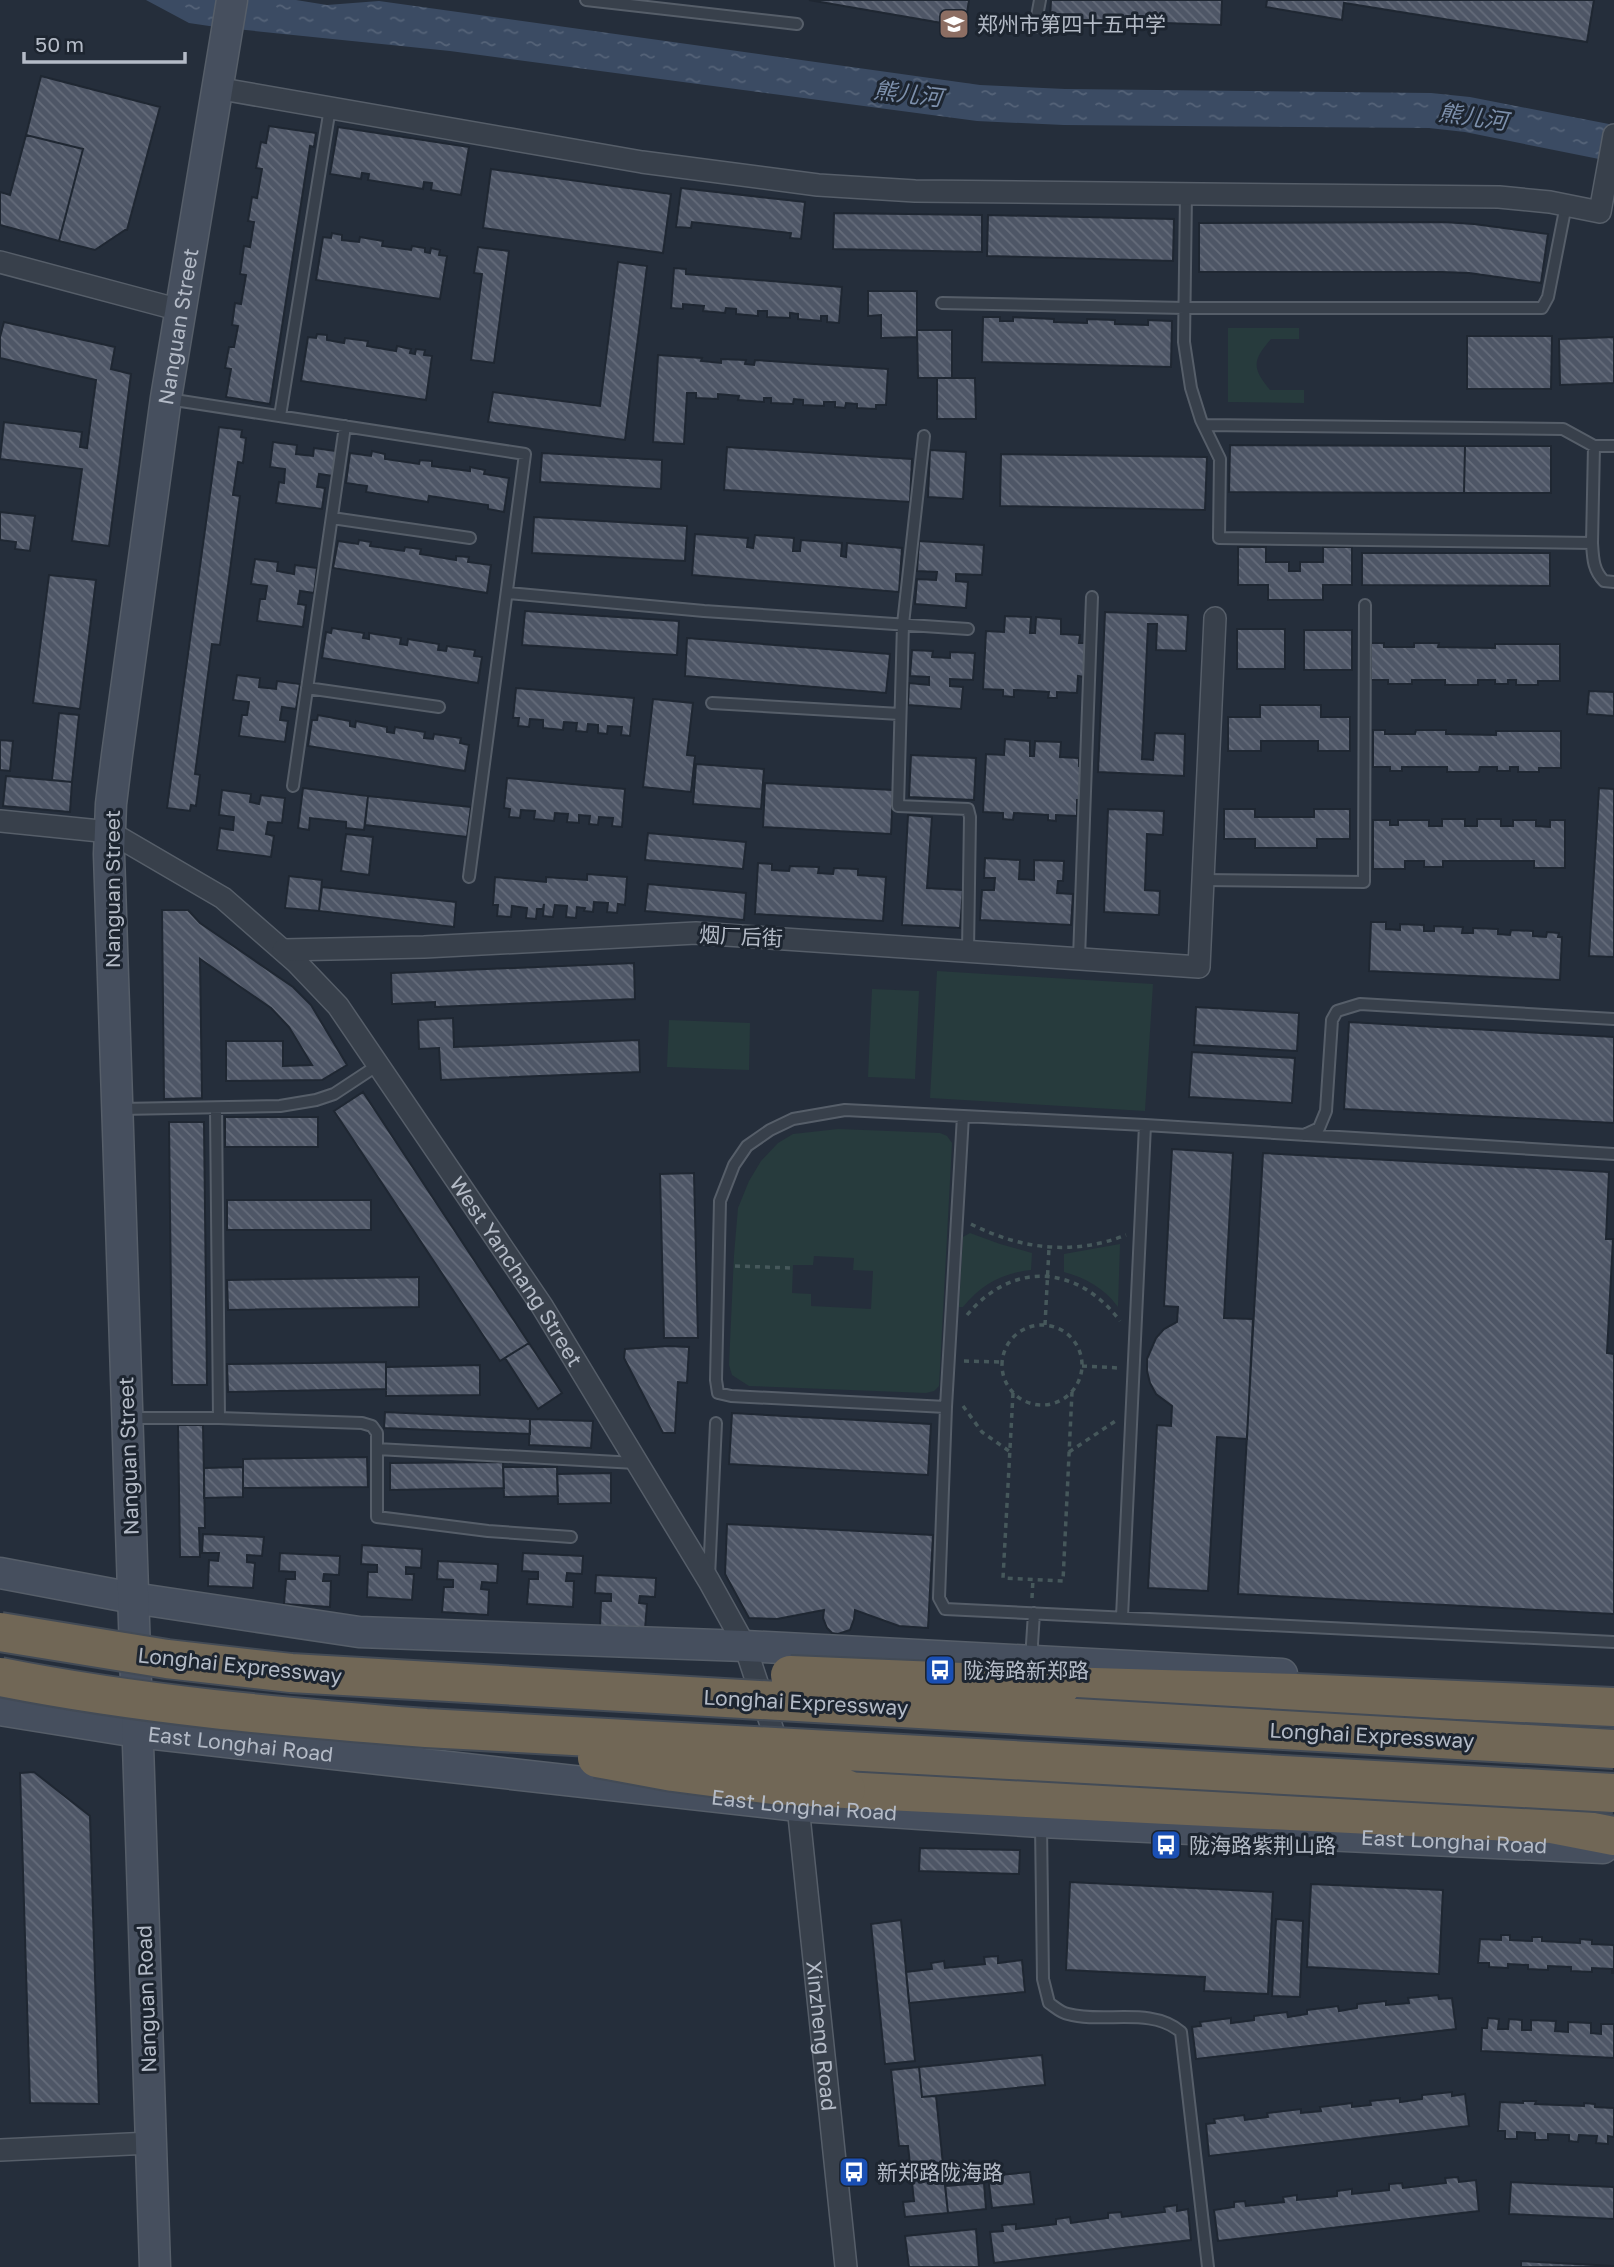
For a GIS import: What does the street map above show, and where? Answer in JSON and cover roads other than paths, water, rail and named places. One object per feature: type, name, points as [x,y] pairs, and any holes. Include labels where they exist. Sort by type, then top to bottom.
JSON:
[{"type":"highway","name":"Longhai Expressway","points":[[9,1632],[167,1659],[291,1673],[1614,1749]]},
{"type":"highway","points":[[429,1681],[563,1665],[1614,1707]]},
{"type":"highway","points":[[0,1677],[188,1707],[426,1728],[1614,1793]]},
{"type":"highway","points":[[426,1728],[673,1772],[773,1785],[1552,1824],[1614,1836]]},
{"type":"street","name":"Nanguan Street","points":[[137,1732],[110,832],[119,741],[166,398],[232,0]]},
{"type":"street","points":[[216,88],[642,162],[818,186],[915,191],[1499,197],[1600,212],[1614,135]]},
{"type":"street","points":[[0,262],[180,310]]},
{"type":"street","points":[[1203,880],[1215,618]]},
{"type":"street","points":[[0,821],[110,832]]},
{"type":"street","name":"West Yanchang Street","points":[[110,832],[223,898],[282,950],[338,1006],[542,1306],[709,1581],[745,1646],[797,1806]]},
{"type":"street","name":"烟厂后街","points":[[282,950],[424,947],[696,933],[1199,967],[1203,880]]},
{"type":"street","points":[[0,1573],[132,1598],[359,1632],[745,1646],[1614,1690]]},
{"type":"street","name":"East Longhai Road","points":[[0,1710],[137,1732],[797,1806],[1041,1822],[1614,1848]]},
{"type":"street","name":"Nanguan Road","points":[[137,1732],[155,2267]]},
{"type":"street","name":"Xinzheng Road","points":[[797,1806],[846,2267]]},
{"type":"street","points":[[0,2150],[150,2143]]},
{"type":"lane","points":[[586,0],[797,24]]},
{"type":"lane","points":[[1035,27],[1040,0]]},
{"type":"lane","points":[[280,416],[330,108]]},
{"type":"lane","points":[[1186,194],[1184,342],[1191,388],[1220,459],[1219,538],[1592,543]]},
{"type":"lane","points":[[942,303],[1185,308],[1542,308],[1548,297],[1566,205]]},
{"type":"lane","points":[[166,398],[525,454],[470,877]]},
{"type":"lane","points":[[1204,425],[1563,429],[1594,446],[1614,446]]},
{"type":"lane","points":[[293,786],[345,426]]},
{"type":"lane","points":[[924,436],[902,624],[898,806],[968,809],[968,951]]},
{"type":"lane","points":[[1594,446],[1593,561],[1597,573],[1604,581],[1614,582]]},
{"type":"lane","points":[[332,518],[470,538]]},
{"type":"lane","points":[[508,593],[704,611],[968,629]]},
{"type":"lane","points":[[1079,958],[1092,597]]},
{"type":"lane","points":[[1203,880],[1364,883],[1365,605]]},
{"type":"lane","points":[[307,688],[439,707]]},
{"type":"lane","points":[[712,703],[901,714]]},
{"type":"lane","points":[[1302,1136],[1319,1128],[1326,1111],[1332,1020],[1336,1011],[1360,1004],[1614,1019]]},
{"type":"lane","points":[[117,1109],[280,1106],[316,1100],[334,1094],[378,1065]]},
{"type":"lane","points":[[216,1108],[219,1418]]},
{"type":"lane","points":[[946,1407],[731,1396],[718,1393],[716,1380],[720,1201],[734,1165],[747,1146],[770,1130],[793,1119],[845,1110],[1145,1125],[1614,1154]]},
{"type":"lane","points":[[963,1116],[946,1407],[939,1598],[944,1609],[1614,1642]]},
{"type":"lane","points":[[1122,1618],[1145,1125]]},
{"type":"lane","points":[[127,1418],[362,1423],[372,1426],[377,1433],[377,1517],[488,1531],[571,1537]]},
{"type":"lane","points":[[709,1581],[716,1423]]},
{"type":"lane","points":[[377,1449],[638,1463]]},
{"type":"lane","points":[[1033,1661],[1031,1644],[1034,1613]]},
{"type":"lane","points":[[1041,1822],[1043,1979],[1049,2003],[1066,2014],[1150,2019],[1171,2024],[1181,2032],[1208,2267]]},
{"type":"water","name":"熊儿河","points":[[146,0],[296,0],[327,5],[379,1],[980,85],[1065,89],[1431,93],[1470,97],[1614,125],[1614,162],[1465,132],[1429,128],[1064,125],[977,121],[450,51],[216,27],[189,23]]},
{"type":"place","name":"郑州市第四十五中学","points":[[954,24]]},
{"type":"place","name":"陇海路新郑路","points":[[940,1670]]},
{"type":"place","name":"陇海路紫荆山路","points":[[1166,1845]]},
{"type":"place","name":"新郑路陇海路","points":[[854,2172]]}]
